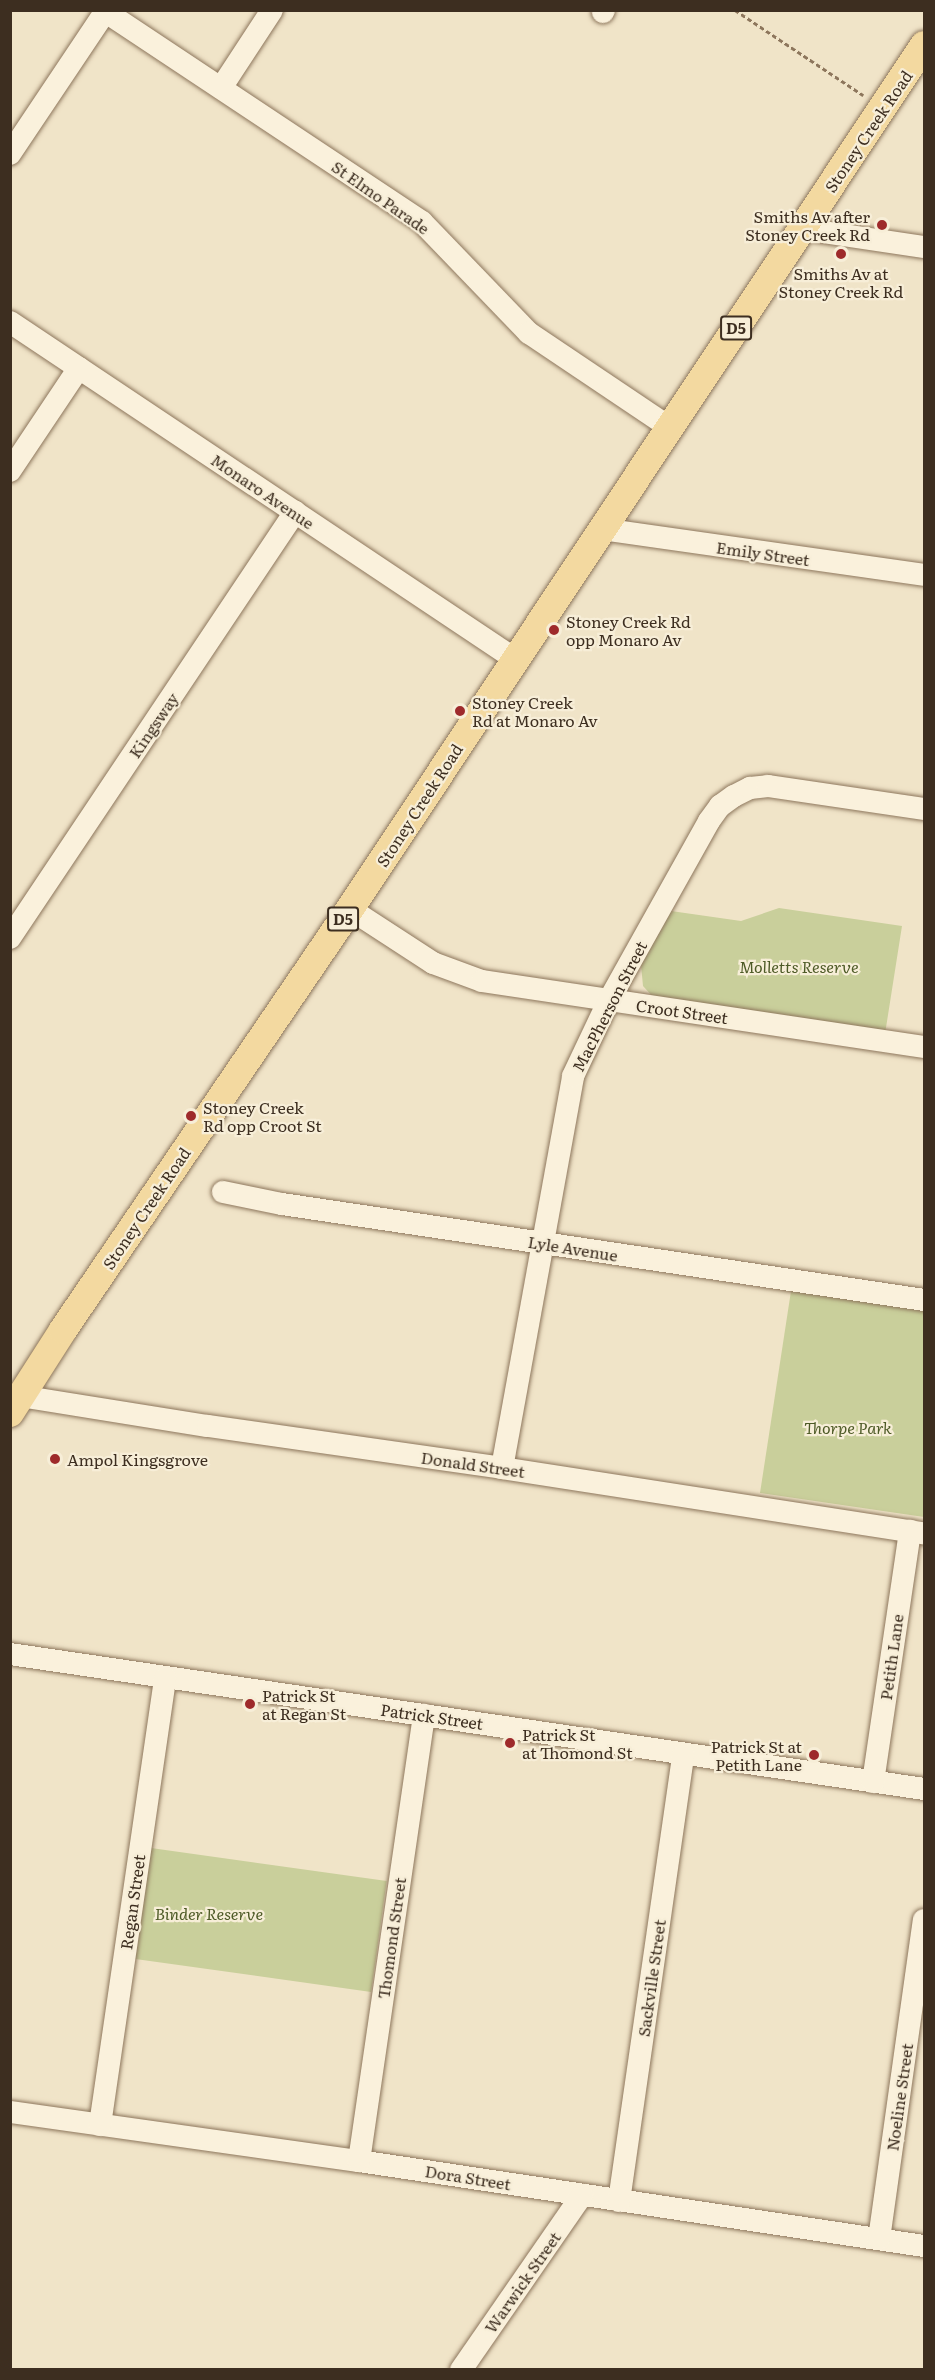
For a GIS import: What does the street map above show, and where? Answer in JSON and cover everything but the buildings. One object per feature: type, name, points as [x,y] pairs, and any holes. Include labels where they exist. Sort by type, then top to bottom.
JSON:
[{"type":"main road","name":"Stoney Creek Road","points":[[14,1406],[350,909],[924,45]]},
{"type":"street","points":[[221,88],[272,10]]},
{"type":"street","points":[[10,154],[104,11]]},
{"type":"street","name":"St Elmo Parade","points":[[104,11],[422,222],[530,333],[669,427]]},
{"type":"street","points":[[802,229],[924,247]]},
{"type":"street","name":"Monaro Avenue","points":[[10,322],[515,659]]},
{"type":"street","points":[[10,471],[79,368]]},
{"type":"street","name":"Kingsway","points":[[10,938],[295,512]]},
{"type":"street","name":"Emily Street","points":[[601,529],[924,575]]},
{"type":"street","name":"MacPherson Street","points":[[502,1468],[573,1076],[609,1000],[710,821],[720,806],[734,796],[750,788],[768,786],[924,809]]},
{"type":"street","name":"Croot Street","points":[[350,909],[433,963],[482,981],[924,1047]]},
{"type":"street","name":"Lyle Avenue","points":[[223,1192],[282,1204],[924,1300]]},
{"type":"street","name":"Donald Street","points":[[14,1406],[208,1426],[502,1468],[917,1532]]},
{"type":"street","name":"Petith Lane","points":[[873,1782],[917,1532]]},
{"type":"street","name":"Patrick Street","points":[[10,1654],[924,1789]]},
{"type":"street","name":"Regan Street","points":[[100,2125],[165,1678]]},
{"type":"street","name":"Thomond Street","points":[[359,2161],[424,1714]]},
{"type":"street","name":"Sackville Street","points":[[619,2201],[683,1755]]},
{"type":"street","name":"Noeline Street","points":[[879,2239],[924,1920]]},
{"type":"street","name":"Dora Street","points":[[10,2112],[359,2161],[924,2246]]},
{"type":"street","name":"Warwick Street","points":[[461,2370],[582,2195]]},
{"type":"path","points":[[735,10],[863,95]]},
{"type":"green space","name":"Molletts Reserve","points":[[779,908],[902,926],[885,1034],[654,998],[643,986],[641,965],[671,911],[741,921]]},
{"type":"green space","name":"Thorpe Park","points":[[791,1291],[924,1311],[924,1517],[760,1493]]},
{"type":"green space","name":"Binder Reserve","points":[[151,1848],[387,1881],[371,1992],[135,1959]]},
{"type":"place","name":"Smiths Av after Stoney Creek Rd","points":[[882,225]]},
{"type":"place","name":"Smiths Av at Stoney Creek Rd","points":[[841,254]]},
{"type":"place","name":"Stoney Creek Rd opp Monaro Av","points":[[554,630]]},
{"type":"place","name":"Stoney Creek Rd at Monaro Av","points":[[460,711]]},
{"type":"place","name":"Stoney Creek Rd opp Croot St","points":[[191,1116]]},
{"type":"place","name":"Ampol Kingsgrove","points":[[55,1459]]},
{"type":"place","name":"Patrick St at Regan St","points":[[250,1704]]},
{"type":"place","name":"Patrick St at Thomond St","points":[[510,1743]]},
{"type":"place","name":"Patrick St at Petith Lane","points":[[814,1755]]}]
